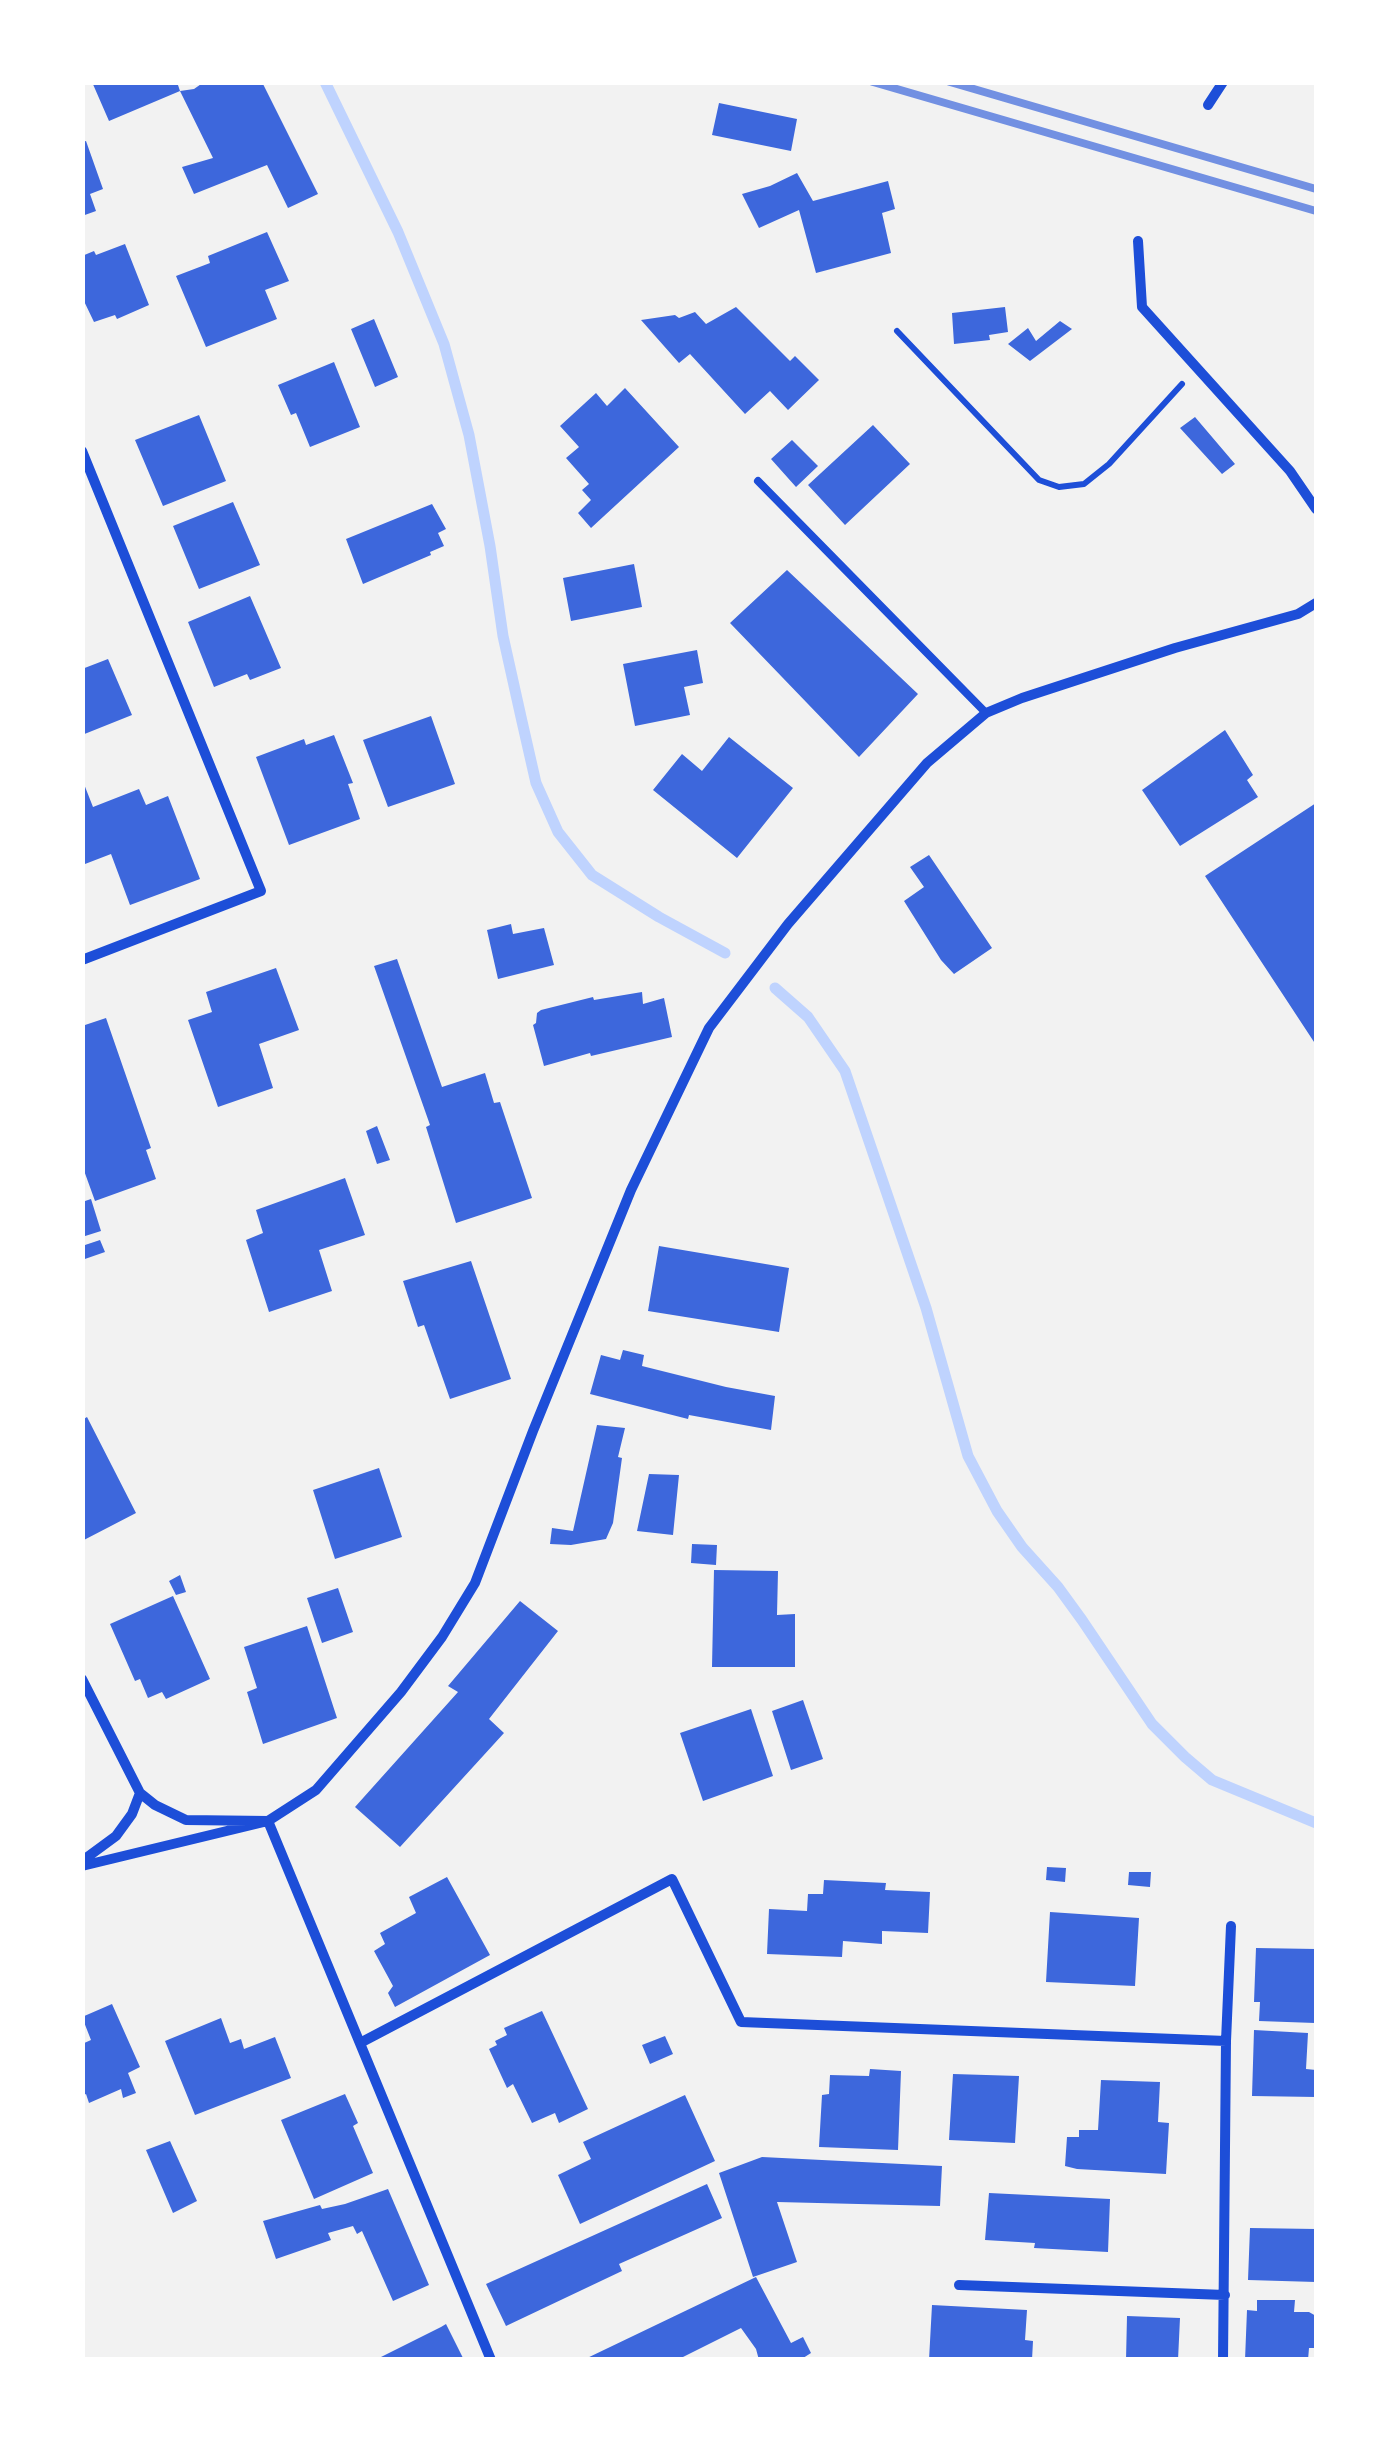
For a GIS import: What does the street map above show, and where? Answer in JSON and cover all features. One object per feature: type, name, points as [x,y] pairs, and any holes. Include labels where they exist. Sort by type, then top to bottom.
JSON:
[{"type":"street","points":[[1208,105],[1223,82]]},
{"type":"street","points":[[1138,241],[1142,307],[1290,471],[1316,509]]},
{"type":"street","points":[[82,451],[261,892],[82,960]]},
{"type":"street","points":[[82,1864],[268,1821],[316,1790],[442,1638],[474,1583],[631,1190],[709,1028],[788,924],[927,763],[986,714],[1022,698],[1175,648],[1298,614],[1316,603]]},
{"type":"street","points":[[82,1679],[140,1792],[162,1810],[186,1820],[268,1821]]},
{"type":"street","points":[[82,1864],[116,1836],[132,1814],[140,1792]]},
{"type":"street","points":[[268,1821],[492,2360]]},
{"type":"street","points":[[360,2043],[672,1879],[741,2022],[1226,2041]]},
{"type":"street","points":[[1224,2360],[1230,1926]]},
{"type":"street","points":[[959,2285],[1225,2295]]},
{"type":"lane","points":[[758,481],[986,714]]},
{"type":"path","points":[[896,331],[1039,480],[1059,486],[1084,484],[1109,464],[1197,368]]},
{"type":"building","points":[[92,82],[177,82],[180,91],[109,121]]},
{"type":"building","points":[[204,82],[262,82],[318,194],[288,208],[267,165],[194,194],[182,167],[213,158],[180,91],[194,89]]},
{"type":"building","points":[[719,103],[797,119],[791,151],[712,135]]},
{"type":"building","points":[[86,141],[103,189],[90,194],[96,211],[82,216],[82,142]]},
{"type":"building","points":[[797,173],[813,201],[888,181],[895,209],[882,213],[891,253],[816,273],[799,210],[759,228],[742,194]]},
{"type":"building","points":[[267,232],[289,281],[265,290],[277,319],[206,347],[176,276],[210,263],[208,256]]},
{"type":"building","points":[[125,244],[149,305],[117,319],[115,315],[94,322],[82,297],[82,256]]},
{"type":"building","points":[[736,307],[790,361],[795,356],[819,380],[788,410],[770,391],[745,414],[690,354],[679,363],[641,320],[675,315],[679,318],[695,312],[706,324]]},
{"type":"building","points":[[1005,307],[1008,332],[989,335],[990,340],[954,344],[952,313]]},
{"type":"building","points":[[374,319],[398,377],[375,387],[351,329]]},
{"type":"building","points":[[1060,321],[1072,329],[1030,361],[1008,344],[1028,328],[1036,341]]},
{"type":"building","points":[[334,362],[360,427],[310,447],[296,413],[291,415],[278,385]]},
{"type":"building","points":[[625,388],[679,447],[591,528],[578,513],[591,500],[582,490],[589,484],[566,458],[579,447],[560,426],[596,393],[607,406]]},
{"type":"building","points":[[199,415],[226,481],[163,506],[135,440]]},
{"type":"building","points":[[1195,417],[1235,464],[1222,474],[1180,428]]},
{"type":"building","points":[[873,425],[910,464],[845,525],[808,485]]},
{"type":"building","points":[[792,440],[818,466],[796,487],[771,459]]},
{"type":"building","points":[[233,502],[260,565],[199,589],[173,526]]},
{"type":"building","points":[[432,504],[446,529],[438,533],[444,546],[363,584],[346,539]]},
{"type":"building","points":[[634,564],[642,607],[571,621],[563,578]]},
{"type":"building","points":[[787,570],[918,694],[859,757],[730,623]]},
{"type":"building","points":[[250,596],[281,668],[250,680],[247,674],[214,687],[188,622]]},
{"type":"building","points":[[697,650],[703,683],[684,687],[690,715],[635,726],[623,664]]},
{"type":"building","points":[[108,659],[132,715],[82,735],[82,669]]},
{"type":"building","points":[[431,716],[455,784],[388,807],[363,740]]},
{"type":"building","points":[[1225,730],[1253,775],[1247,780],[1258,797],[1180,846],[1142,790]]},
{"type":"building","points":[[334,735],[353,783],[348,784],[360,819],[289,845],[256,757],[304,739],[306,745]]},
{"type":"building","points":[[729,737],[793,788],[737,858],[653,790],[682,754],[702,771]]},
{"type":"building","points":[[82,779],[93,807],[139,789],[146,805],[168,796],[200,879],[130,905],[111,854],[85,864],[82,858]]},
{"type":"building","points":[[1316,803],[1316,1045],[1205,876]]},
{"type":"building","points":[[929,855],[992,948],[954,974],[904,901],[924,887],[910,867]]},
{"type":"building","points":[[511,924],[513,934],[544,928],[554,965],[498,979],[487,930]]},
{"type":"building","points":[[397,959],[442,1087],[485,1073],[494,1103],[500,1102],[532,1198],[456,1223],[426,1127],[430,1125],[374,966]]},
{"type":"building","points":[[276,968],[299,1030],[259,1044],[273,1088],[218,1107],[188,1020],[212,1012],[206,992]]},
{"type":"building","points":[[642,992],[643,1004],[664,998],[672,1037],[544,1066],[533,1025],[537,1013],[593,997],[594,1000]]},
{"type":"building","points":[[106,1018],[151,1148],[146,1150],[156,1179],[95,1201],[82,1165],[82,1026]]},
{"type":"building","points":[[377,1126],[390,1160],[377,1164],[366,1131]]},
{"type":"building","points":[[345,1178],[365,1235],[319,1250],[332,1291],[269,1312],[246,1240],[263,1233],[256,1210]]},
{"type":"building","points":[[91,1199],[101,1231],[82,1237],[82,1202]]},
{"type":"building","points":[[100,1240],[105,1252],[82,1260],[82,1246]]},
{"type":"building","points":[[659,1246],[789,1268],[779,1332],[648,1311]]},
{"type":"building","points":[[471,1261],[511,1379],[450,1399],[424,1325],[418,1327],[403,1281]]},
{"type":"building","points":[[623,1350],[644,1355],[642,1366],[775,1396],[771,1430],[689,1415],[688,1419],[590,1394],[601,1355],[620,1360]]},
{"type":"building","points":[[87,1417],[136,1513],[82,1541],[82,1420]]},
{"type":"building","points":[[597,1425],[625,1428],[618,1457],[622,1458],[613,1523],[606,1539],[550,1544],[552,1528],[573,1531]]},
{"type":"building","points":[[379,1468],[402,1537],[335,1559],[313,1490]]},
{"type":"building","points":[[649,1474],[679,1475],[673,1535],[637,1531]]},
{"type":"building","points":[[692,1544],[717,1545],[716,1565],[691,1563]]},
{"type":"building","points":[[714,1570],[778,1571],[777,1615],[795,1614],[795,1667],[712,1667]]},
{"type":"building","points":[[180,1575],[186,1592],[176,1595],[169,1581]]},
{"type":"building","points":[[338,1588],[353,1632],[322,1643],[307,1598]]},
{"type":"building","points":[[173,1596],[210,1679],[166,1699],[162,1692],[148,1698],[140,1679],[135,1681],[110,1624]]},
{"type":"building","points":[[520,1601],[558,1631],[489,1719],[504,1733],[400,1847],[355,1807],[458,1692],[448,1686]]},
{"type":"building","points":[[307,1626],[337,1718],[263,1744],[247,1692],[257,1688],[244,1647]]},
{"type":"building","points":[[803,1700],[823,1759],[791,1770],[772,1711]]},
{"type":"building","points":[[751,1709],[773,1776],[703,1801],[680,1733]]},
{"type":"building","points":[[1047,1867],[1066,1868],[1065,1882],[1046,1880]]},
{"type":"building","points":[[1129,1872],[1151,1872],[1150,1887],[1128,1885]]},
{"type":"building","points":[[447,1877],[490,1955],[395,2007],[388,1993],[393,1986],[374,1951],[385,1944],[380,1933],[416,1913],[409,1897]]},
{"type":"building","points":[[824,1880],[886,1883],[885,1890],[930,1892],[928,1933],[882,1931],[882,1944],[843,1941],[842,1957],[767,1954],[769,1909],[807,1911],[808,1894],[823,1894]]},
{"type":"building","points":[[1050,1912],[1139,1918],[1135,1986],[1046,1982]]},
{"type":"building","points":[[1256,1948],[1316,1949],[1315,2023],[1259,2021],[1260,2002],[1254,2002]]},
{"type":"building","points":[[112,2004],[140,2067],[128,2073],[136,2093],[123,2098],[121,2089],[89,2103],[86,2094],[82,2096],[82,2044],[91,2040],[82,2017]]},
{"type":"building","points":[[542,2011],[588,2109],[559,2123],[555,2113],[532,2123],[513,2084],[507,2088],[489,2049],[507,2035],[504,2028]]},
{"type":"building","points":[[221,2018],[230,2043],[241,2039],[244,2049],[275,2037],[291,2078],[195,2115],[165,2041]]},
{"type":"building","points":[[1254,2030],[1308,2033],[1306,2069],[1316,2070],[1316,2097],[1252,2096]]},
{"type":"building","points":[[665,2036],[673,2054],[650,2064],[642,2045]]},
{"type":"building","points":[[870,2069],[901,2071],[898,2150],[819,2147],[822,2095],[829,2094],[830,2075],[869,2076]]},
{"type":"building","points":[[953,2074],[1019,2076],[1015,2143],[949,2140]]},
{"type":"building","points":[[1101,2080],[1160,2082],[1158,2122],[1169,2123],[1166,2174],[1065,2166],[1067,2137],[1079,2137],[1079,2130],[1098,2130]]},
{"type":"building","points":[[345,2094],[358,2123],[353,2126],[373,2173],[314,2199],[281,2120]]},
{"type":"building","points":[[685,2095],[715,2161],[580,2224],[558,2175],[591,2159],[583,2142]]},
{"type":"building","points":[[170,2141],[197,2201],[173,2213],[146,2150]]},
{"type":"building","points":[[762,2157],[942,2166],[940,2206],[777,2202],[797,2262],[753,2277],[719,2173]]},
{"type":"building","points":[[707,2184],[722,2218],[619,2264],[622,2271],[506,2326],[486,2284]]},
{"type":"building","points":[[388,2189],[429,2285],[393,2301],[362,2231],[357,2234],[353,2226],[328,2233],[331,2240],[276,2259],[263,2221],[320,2205],[322,2209],[345,2204]]},
{"type":"building","points":[[989,2193],[1110,2199],[1108,2252],[1034,2248],[1035,2243],[985,2240]]},
{"type":"building","points":[[1250,2228],[1316,2229],[1316,2282],[1248,2280]]},
{"type":"building","points":[[756,2277],[791,2343],[803,2337],[811,2353],[800,2360],[759,2360],[741,2328],[677,2360],[583,2360]]},
{"type":"building","points":[[1257,2300],[1295,2300],[1294,2312],[1316,2316],[1316,2348],[1309,2348],[1308,2360],[1245,2360],[1247,2310],[1257,2311]]},
{"type":"building","points":[[932,2305],[1027,2310],[1025,2340],[1033,2341],[1032,2360],[929,2360]]},
{"type":"building","points":[[1127,2316],[1180,2318],[1178,2360],[1126,2360]]},
{"type":"building","points":[[446,2324],[464,2360],[375,2360],[441,2327]]},
{"type":"waterway","points":[[325,82],[398,232],[444,344],[469,435],[503,636],[536,783],[558,832],[592,875],[725,953]]},
{"type":"waterway","points":[[775,988],[808,1017],[845,1071],[926,1308],[968,1456],[997,1511],[1022,1547],[1058,1587],[1152,1724],[1185,1757],[1212,1780],[1316,1823]]},
{"type":"railway","points":[[873,82],[1316,211]]},
{"type":"railway","points":[[950,82],[1316,189]]}]
